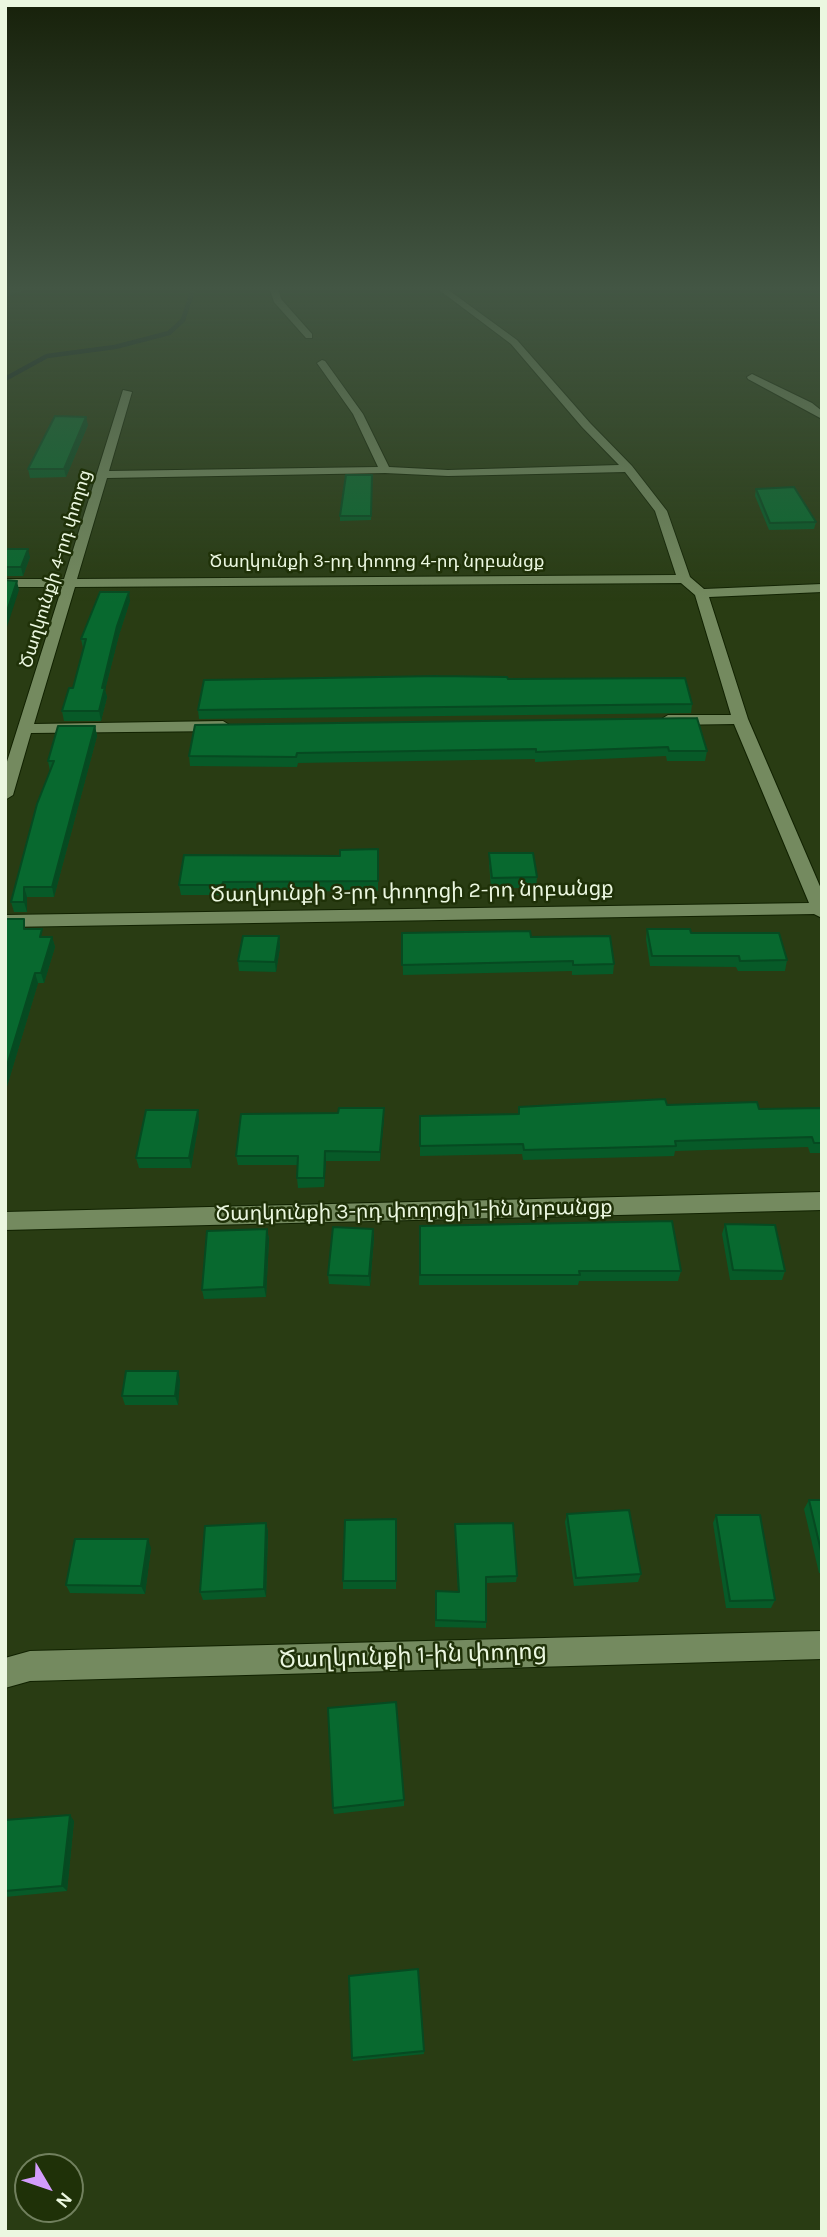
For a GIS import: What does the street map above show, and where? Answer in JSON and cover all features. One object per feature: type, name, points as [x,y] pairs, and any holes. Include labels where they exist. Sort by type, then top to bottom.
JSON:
[{"type":"street","name":"Ծաղկունքի 4-րդ փողոց","points":[[5,795],[127,393]]},
{"type":"street","points":[[343,393],[358,414],[385,470]]},
{"type":"street","points":[[559,393],[628,468],[661,510],[684,579],[701,593],[740,719],[821,910]]},
{"type":"street","points":[[785,393],[808,405],[822,416]]},
{"type":"street","points":[[103,475],[385,470],[448,473],[628,468]]},
{"type":"street","name":"Ծաղկունքի 3-րդ փողոց 4-րդ նրբանցք","points":[[5,583],[684,579]]},
{"type":"street","points":[[701,593],[822,588]]},
{"type":"street","points":[[656,720],[740,719]]},
{"type":"street","points":[[26,729],[236,726]]},
{"type":"street","name":"Ծաղկունքի 3-րդ փողոցի 2-րդ նրբանցք","points":[[5,921],[821,910]]},
{"type":"street","name":"Ծաղկունքի 3-րդ փողոցի 1-ին նրբանցք","points":[[5,1221],[822,1201]]},
{"type":"street","name":"Ծաղկունքի 1-ին փողոց","points":[[5,1673],[30,1666],[822,1645]]},
{"type":"building","points":[[55,416],[86,417],[64,469],[28,469]]},
{"type":"building","points":[[346,475],[372,475],[371,516],[340,516]]},
{"type":"building","points":[[794,487],[816,522],[770,523],[756,489]]},
{"type":"building","points":[[5,549],[28,549],[21,567],[5,567]]},
{"type":"building","points":[[5,580],[17,581],[5,617]]},
{"type":"building","points":[[100,592],[129,592],[117,626],[99,711],[62,711],[69,688],[73,688],[86,639],[81,639]]},
{"type":"building","points":[[438,676],[508,679],[685,678],[692,704],[198,710],[204,680]]},
{"type":"building","points":[[697,718],[707,751],[669,751],[668,747],[536,752],[536,749],[297,753],[296,757],[189,756],[195,725]]},
{"type":"building","points":[[58,726],[95,726],[52,887],[24,887],[24,902],[11,902],[37,804],[54,761],[48,761]]},
{"type":"building","points":[[378,849],[378,881],[223,882],[222,885],[179,885],[184,855],[340,856],[340,850]]},
{"type":"building","points":[[489,853],[533,853],[537,877],[492,878]]},
{"type":"building","points":[[5,919],[24,919],[24,929],[42,929],[40,937],[52,937],[41,973],[35,973],[5,1072]]},
{"type":"building","points":[[647,929],[690,929],[691,933],[779,933],[787,960],[740,961],[739,956],[652,956]]},
{"type":"building","points":[[530,931],[531,937],[610,936],[614,964],[573,965],[573,961],[402,965],[402,933]]},
{"type":"building","points":[[243,936],[279,936],[275,962],[238,961]]},
{"type":"building","points":[[665,1099],[667,1105],[757,1102],[759,1109],[822,1108],[822,1143],[814,1143],[812,1137],[675,1141],[676,1146],[524,1150],[523,1144],[420,1146],[420,1116],[519,1114],[519,1107]]},
{"type":"building","points":[[339,1108],[384,1108],[380,1152],[325,1151],[324,1178],[297,1178],[298,1156],[236,1156],[241,1114],[338,1113]]},
{"type":"building","points":[[146,1110],[198,1110],[189,1158],[136,1158]]},
{"type":"building","points":[[672,1221],[681,1271],[579,1271],[580,1275],[420,1275],[420,1226]]},
{"type":"building","points":[[725,1224],[775,1225],[785,1271],[733,1270]]},
{"type":"building","points":[[333,1227],[373,1229],[369,1276],[328,1275]]},
{"type":"building","points":[[267,1229],[264,1287],[202,1290],[207,1231]]},
{"type":"building","points":[[126,1371],[178,1371],[175,1396],[122,1396]]},
{"type":"building","points":[[809,1500],[822,1500],[822,1555]]},
{"type":"building","points":[[629,1510],[641,1574],[576,1578],[567,1514]]},
{"type":"building","points":[[716,1515],[760,1515],[775,1600],[730,1601]]},
{"type":"building","points":[[396,1519],[396,1581],[343,1581],[345,1520]]},
{"type":"building","points":[[266,1523],[264,1589],[200,1592],[205,1526]]},
{"type":"building","points":[[513,1523],[517,1576],[486,1577],[486,1622],[436,1620],[436,1591],[459,1592],[455,1524]]},
{"type":"building","points":[[75,1539],[148,1539],[141,1586],[66,1585]]},
{"type":"building","points":[[396,1702],[404,1800],[333,1808],[328,1708]]},
{"type":"building","points":[[70,1815],[62,1886],[5,1891],[5,1820]]},
{"type":"building","points":[[418,1969],[424,2051],[352,2058],[349,1976]]}]
